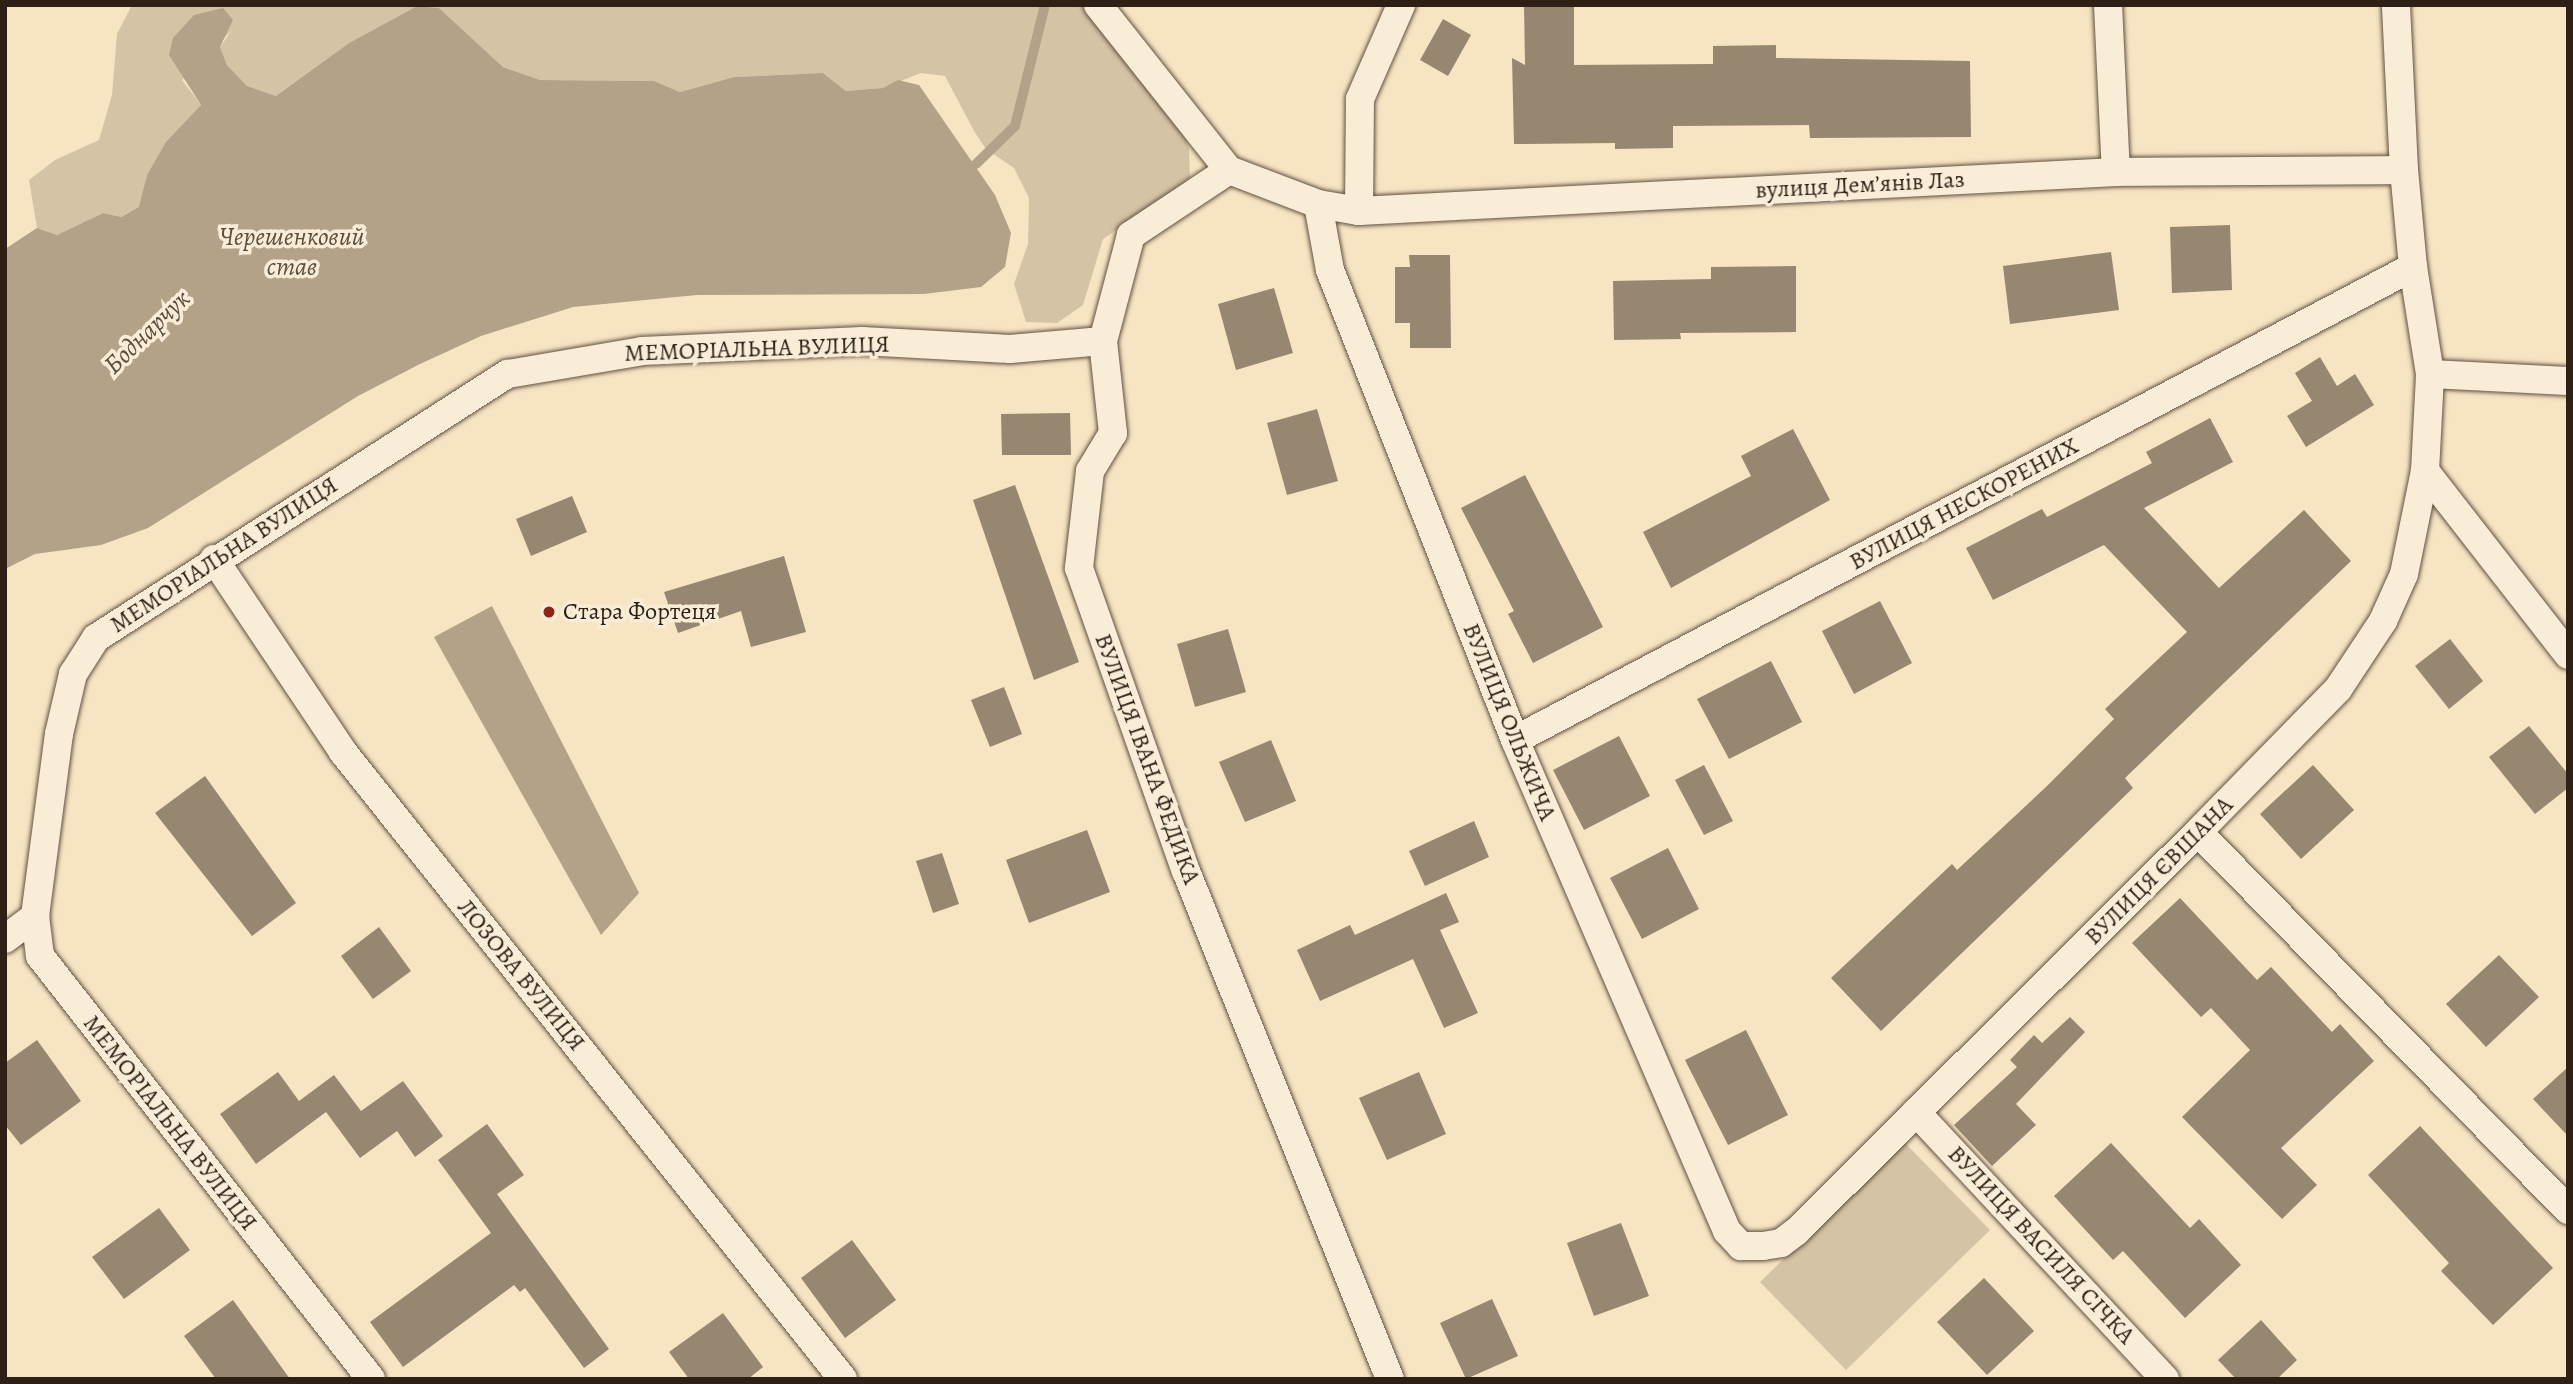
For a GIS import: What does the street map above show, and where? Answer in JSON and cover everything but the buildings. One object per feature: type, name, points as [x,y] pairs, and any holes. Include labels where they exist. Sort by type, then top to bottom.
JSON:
[{"type":"street","points":[[1098,5],[1229,170]]},
{"type":"street","points":[[1359,211],[1360,99],[1401,5]]},
{"type":"street","points":[[2108,5],[2116,172]]},
{"type":"street","name":"ВУЛИЦЯ ЄВШАНА","points":[[1727,1231],[1741,1246],[1781,1243],[1916,1112],[2338,689],[2383,621],[2404,574],[2425,471],[2430,374],[2413,267],[2404,170],[2396,5]]},
{"type":"street","name":"вулиця Демʼянів Лаз","points":[[1229,170],[1318,204],[1359,211],[2116,172],[2404,170]]},
{"type":"street","name":"ВУЛИЦЯ ІВАНА ФЕДИКА","points":[[1229,170],[1131,235],[1103,341],[1113,433],[1090,471],[1079,568],[1190,880],[1390,1379]]},
{"type":"street","name":"ВУЛИЦЯ ОЛЬЖИЧА","points":[[1318,204],[1330,270],[1515,740],[1727,1231]]},
{"type":"street","name":"ВУЛИЦЯ НЕСКОРЕНИХ","points":[[1515,740],[2413,267]]},
{"type":"street","name":"МЕМОРІАЛЬНА ВУЛИЦЯ","points":[[371,1379],[40,956],[34,916],[59,734],[73,674],[96,638],[214,559],[508,374],[642,351],[862,341],[1010,349],[1103,341]]},
{"type":"street","points":[[2430,374],[2568,382]]},
{"type":"street","points":[[2425,471],[2568,656]]},
{"type":"street","name":"ЛОЗОВА ВУЛИЦЯ","points":[[214,559],[343,752],[843,1379]]},
{"type":"street","points":[[2197,832],[2568,1210]]},
{"type":"street","points":[[5,939],[34,916]]},
{"type":"street","name":"ВУЛИЦЯ ВАСИЛЯ СІЧКА","points":[[1916,1112],[2165,1379]]},
{"type":"shaded area","points":[[132,5],[1086,5],[1179,124],[1189,148],[1190,179],[1103,239],[1083,305],[1057,323],[1026,322],[1014,284],[1028,244],[1029,198],[1014,168],[986,149],[945,76],[921,73],[883,88],[846,91],[823,73],[734,77],[680,92],[654,81],[540,80],[503,67],[439,8],[417,6],[349,43],[276,96],[247,86],[227,65],[220,47],[232,30],[182,80],[201,105],[166,143],[147,175],[140,207],[120,217],[103,213],[57,235],[37,228],[29,180],[55,160],[99,140],[112,95],[117,34]]},
{"type":"shaded area","points":[[1904,1142],[1990,1230],[1846,1370],[1760,1282]]},
{"type":"water","name":"Черешенковий став","points":[[417,6],[439,8],[503,67],[540,80],[654,81],[680,92],[734,77],[823,73],[846,91],[883,88],[898,80],[919,85],[995,195],[1011,233],[1005,267],[981,287],[924,294],[697,295],[573,307],[481,336],[358,396],[148,528],[101,545],[35,554],[5,569],[5,249],[37,228],[57,235],[103,213],[121,217],[139,207],[147,175],[166,142],[201,105],[169,55],[173,38],[194,15],[223,8],[233,20],[220,47],[227,65],[247,86],[276,96],[349,43]]},
{"type":"water","points":[[492,606],[639,893],[601,935],[434,637]]},
{"type":"waterway","points":[[976,164],[1015,126],[1045,5]]},
{"type":"place","name":"Стара Фортеця","points":[[549,612]]},
{"type":"water label","name":"Боднарчук","points":[[147,332]]}]
